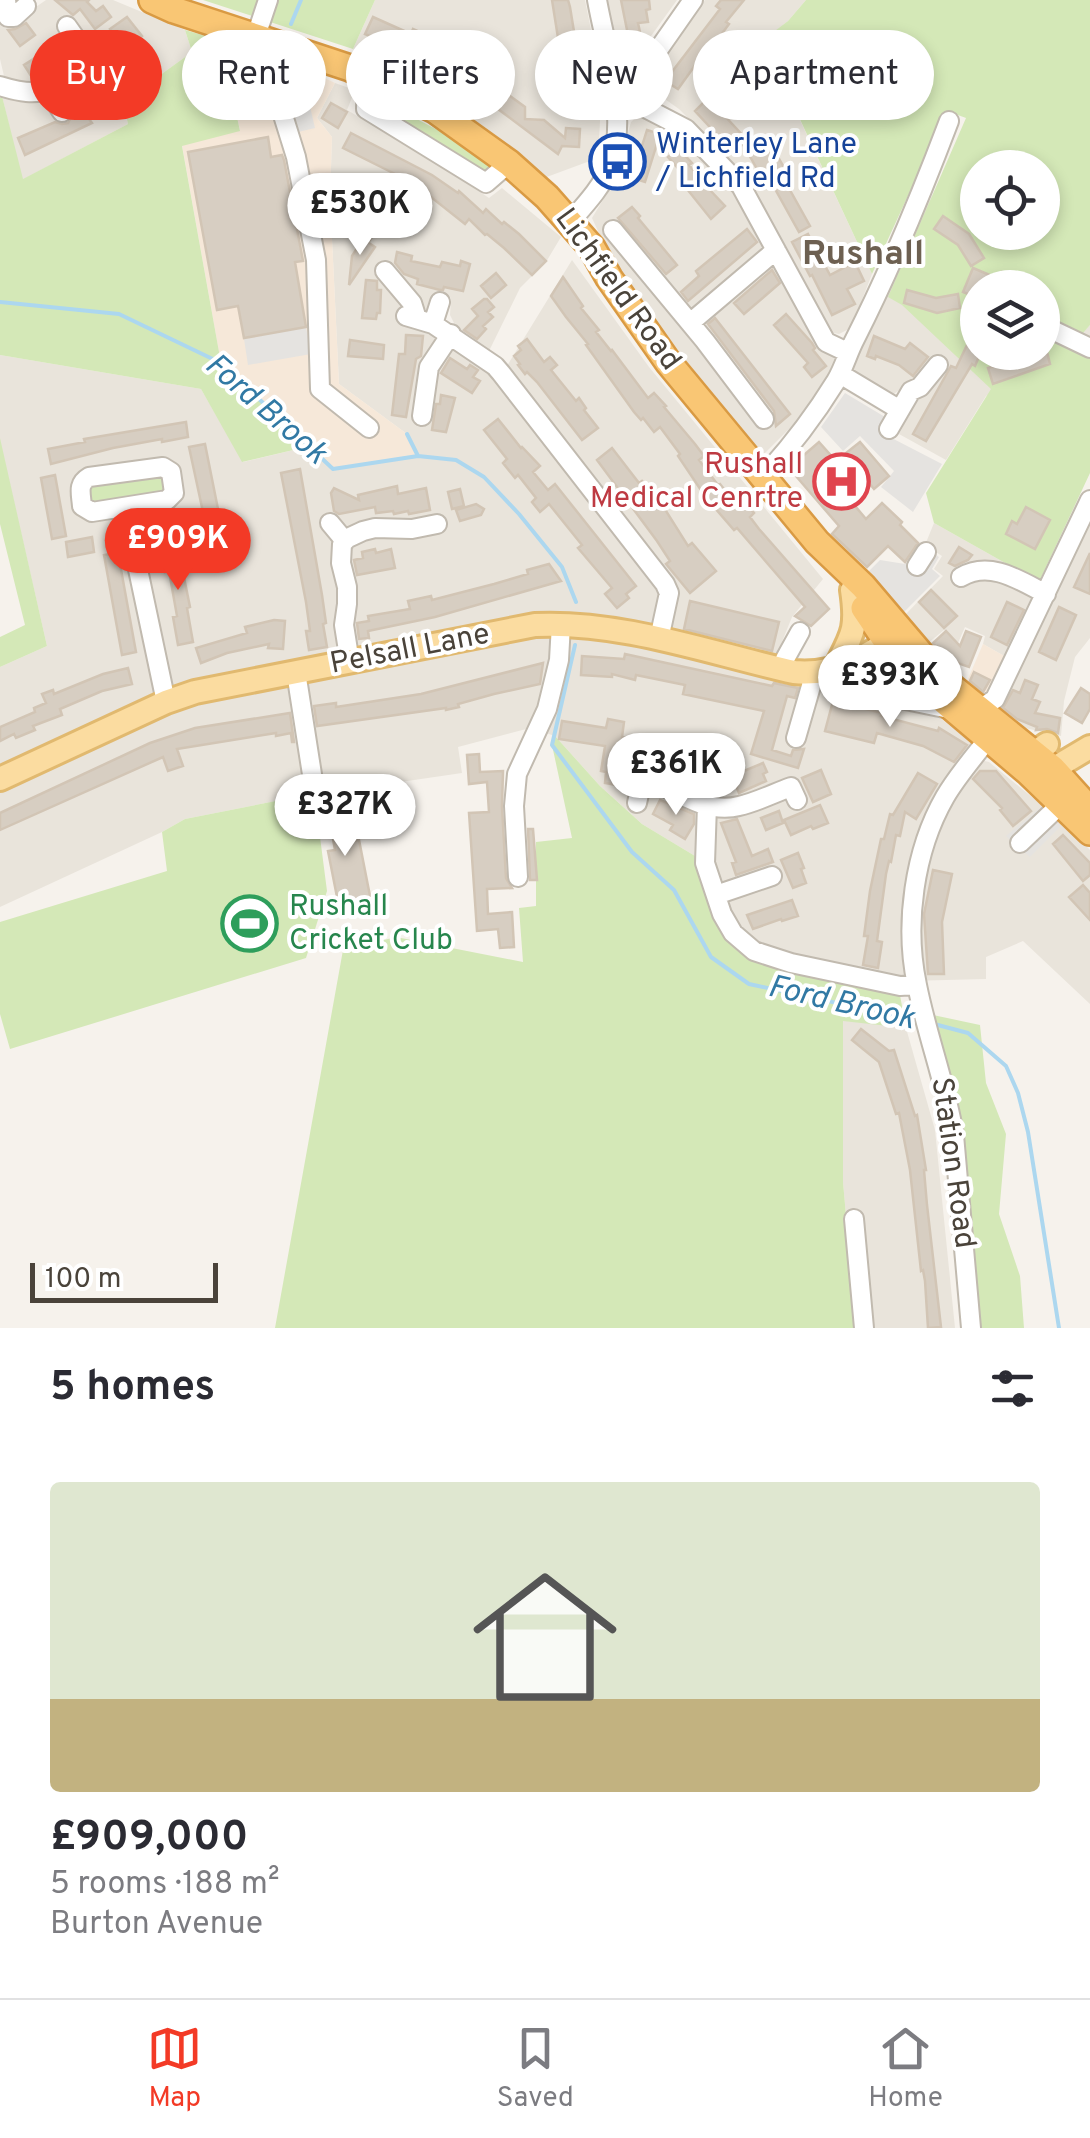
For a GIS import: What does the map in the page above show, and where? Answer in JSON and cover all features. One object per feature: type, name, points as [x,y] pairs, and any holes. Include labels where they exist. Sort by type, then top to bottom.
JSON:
[{"type":"highway","name":"Lichfield Road","points":[[152,0],[237,30]]},
{"type":"highway","name":"Lichfield Road","points":[[449,120],[509,163],[570,222],[592,248],[668,362],[762,478],[862,585],[894,637],[944,680],[964,708],[1041,759],[1090,810]]},
{"type":"highway","name":"Lichfield Road","points":[[1041,759],[1062,803],[1090,832]]},
{"type":"main road","points":[[823,671],[854,630],[862,585]]},
{"type":"main road","name":"Pelsall Lane","points":[[0,778],[194,692],[536,625],[578,624],[659,639],[784,670],[823,671]]},
{"type":"main road","points":[[823,671],[866,655],[894,637]]},
{"type":"main road","points":[[1041,759],[1090,745]]},
{"type":"street","points":[[258,30],[268,0]]},
{"type":"street","points":[[597,0],[604,30]]},
{"type":"street","points":[[672,30],[693,0]]},
{"type":"street","points":[[6,1],[8,18],[26,6]]},
{"type":"street","points":[[67,26],[70,30]]},
{"type":"street","points":[[0,86],[30,94]]},
{"type":"street","points":[[285,120],[296,157],[316,260],[320,389],[369,428]]},
{"type":"street","points":[[385,120],[486,183],[509,163]]},
{"type":"street","points":[[570,222],[610,167],[618,120]]},
{"type":"street","points":[[664,120],[686,129],[741,186],[826,342],[848,352]]},
{"type":"street","points":[[762,478],[801,432],[838,378],[920,199],[949,121]]},
{"type":"street","points":[[612,230],[690,322],[764,419]]},
{"type":"street","points":[[690,322],[776,250]]},
{"type":"street","points":[[385,270],[412,302],[419,320],[451,334],[501,372],[664,584],[669,593],[659,639]]},
{"type":"street","points":[[419,320],[440,302]]},
{"type":"street","points":[[422,416],[430,367],[451,334]]},
{"type":"street","points":[[1060,334],[1090,348]]},
{"type":"street","points":[[889,430],[911,391],[920,387],[938,365]]},
{"type":"street","points":[[838,378],[900,410]]},
{"type":"street","points":[[163,467],[171,472],[171,498],[125,508],[87,510],[82,506],[82,482],[89,477],[163,467]]},
{"type":"street","points":[[964,708],[986,705],[995,698],[1090,500]]},
{"type":"street","points":[[125,508],[166,702]]},
{"type":"street","points":[[330,524],[345,540]]},
{"type":"street","points":[[350,662],[344,625],[347,588],[340,551],[345,540],[363,531],[436,524]]},
{"type":"street","points":[[960,578],[971,571],[997,571],[1046,594]]},
{"type":"street","points":[[518,876],[514,806],[517,774],[547,709],[560,660],[561,624]]},
{"type":"street","points":[[784,670],[785,659],[800,632]]},
{"type":"street","points":[[796,738],[811,686],[823,671]]},
{"type":"street","name":"Pelsall Lane","points":[[823,671],[892,697],[964,708]]},
{"type":"street","points":[[296,672],[316,800],[350,800],[357,811]]},
{"type":"street","name":"Station Road","points":[[971,1328],[954,1135],[916,985],[912,917],[932,823],[946,795],[1000,733]]},
{"type":"street","points":[[637,803],[643,767],[685,798],[707,806],[738,807],[791,786],[797,800]]},
{"type":"street","points":[[1020,843],[1062,803]]},
{"type":"street","points":[[707,806],[705,862],[722,914],[733,933],[754,952],[900,986],[916,985]]},
{"type":"street","points":[[716,895],[772,876]]},
{"type":"street","points":[[854,1219],[864,1328]]},
{"type":"shaded area","points":[[46,0],[113,0],[185,30],[182,59],[162,74],[162,30],[30,30],[30,84],[16,83],[4,76],[0,59],[0,7],[30,11]]},
{"type":"shaded area","points":[[375,0],[585,0],[591,30],[535,30],[535,120],[600,120],[598,158],[544,178],[473,120],[515,120],[515,30],[362,30]]},
{"type":"shaded area","points":[[605,0],[677,0],[655,30],[610,30]]},
{"type":"shaded area","points":[[705,0],[806,0],[777,30],[693,30],[693,120],[800,120],[872,274],[851,328],[839,334],[829,332],[826,351],[838,359],[829,376],[799,419],[761,457],[616,270],[592,218],[617,172],[633,120],[665,125],[695,149],[729,187],[739,178],[716,146],[673,105],[673,46]]},
{"type":"shaded area","points":[[326,79],[335,83],[326,100]]},
{"type":"shaded area","points":[[335,83],[346,87],[346,120],[364,120],[489,198],[502,188],[561,237],[546,262],[520,288],[489,351],[454,323],[450,315],[451,298],[435,293],[429,310],[403,306],[401,325],[441,337],[481,364],[533,427],[507,366],[572,260],[649,367],[823,579],[792,617],[777,654],[677,631],[753,669],[881,706],[940,718],[971,742],[957,764],[989,762],[1066,825],[1090,850],[1090,1004],[1023,941],[986,957],[986,979],[906,981],[753,944],[727,911],[700,859],[642,824],[600,786],[555,736],[530,728],[458,747],[462,773],[291,798],[185,819],[0,907],[0,667],[47,646],[0,441],[0,355],[201,389],[243,462],[306,447],[333,469],[407,434],[339,384],[330,197],[332,137],[319,120],[326,120],[326,100]]},
{"type":"shaded area","points":[[30,89],[30,120],[127,120],[128,124],[22,180],[2,96]]},
{"type":"shaded area","points":[[238,120],[319,120],[332,137],[330,197],[339,384],[407,434],[418,456],[333,469],[221,363],[182,145],[240,130]]},
{"type":"shaded area","points":[[291,120],[313,120],[315,128],[294,133]]},
{"type":"shaded area","points":[[932,196],[969,270],[960,270],[960,370],[1034,370],[986,396],[946,460],[899,434],[921,393],[905,386],[891,396],[853,371],[853,357]]},
{"type":"shaded area","points":[[1090,325],[1090,340],[1060,356],[1060,343]]},
{"type":"shaded area","points":[[306,327],[311,354],[248,365],[244,339]]},
{"type":"shaded area","points":[[845,393],[890,420],[882,433],[942,464],[913,512],[881,487],[894,471],[860,436],[843,451],[821,427]]},
{"type":"shaded area","points":[[1090,511],[1090,638],[1075,657],[1064,701],[1061,736],[1003,723],[992,711]]},
{"type":"shaded area","points":[[934,523],[1039,582],[1006,657],[983,644],[985,636],[965,627],[958,643],[944,630],[927,644],[903,617],[943,576],[934,569],[942,556],[925,545]]},
{"type":"shaded area","points":[[924,547],[939,557],[932,569],[940,576],[902,614],[868,572],[880,560],[905,564]]},
{"type":"shaded area","points":[[983,644],[1006,657],[986,699],[965,686]]},
{"type":"shaded area","points":[[1041,807],[1061,826],[1030,857],[1006,836]]},
{"type":"shaded area","points":[[843,1020],[906,1028],[935,1130],[955,1328],[856,1328],[843,1182]]},
{"type":"green space","points":[[203,0],[375,0],[362,30],[346,30],[346,47],[326,40],[326,30],[295,30]]},
{"type":"green space","points":[[806,0],[1090,0],[1090,325],[1083,333],[1088,339],[1080,352],[1090,357],[1090,473],[1039,582],[934,523],[926,493],[991,389],[971,370],[1060,370],[1060,270],[960,270],[960,360],[902,305],[888,297],[966,118],[947,111],[872,274],[800,120],[934,120],[934,30],[776,30]]},
{"type":"green space","points":[[182,59],[182,120],[238,120],[240,131],[182,146],[221,363],[306,447],[242,462],[201,389],[0,355],[0,98],[23,179],[128,124],[127,120],[162,120],[162,74]]},
{"type":"green space","points":[[397,120],[419,120],[460,142],[498,170],[484,174]]},
{"type":"green space","points":[[0,438],[47,646],[0,667],[0,637],[25,625],[0,524]]},
{"type":"green space","points":[[163,471],[169,492],[95,507],[86,501],[91,482]]},
{"type":"green space","points":[[555,736],[600,786],[642,824],[700,859],[752,959],[900,995],[906,1028],[843,1021],[843,1182],[856,1328],[275,1328],[343,950],[396,937],[523,962],[519,908],[536,906],[536,842],[572,838],[552,745]]},
{"type":"green space","points":[[291,798],[320,837],[327,891],[306,958],[10,1049],[0,1014],[0,922],[167,871],[162,832],[185,819]]},
{"type":"green space","points":[[933,1015],[980,1025],[986,1083],[1006,1134],[999,1214],[1020,1276],[1024,1328],[979,1328],[964,1151],[955,1096]]},
{"type":"building","points":[[55,0],[89,0],[96,11],[103,6],[111,17],[95,29],[80,9],[73,15]]},
{"type":"building","points":[[552,0],[568,0],[574,30],[557,30]]},
{"type":"building","points":[[621,0],[649,0],[648,22],[638,23],[640,30],[627,30]]},
{"type":"building","points":[[721,0],[744,0],[726,22],[729,24],[725,30],[704,30],[720,9],[716,6]]},
{"type":"building","points":[[127,17],[137,30],[111,30]]},
{"type":"building","points":[[373,17],[402,30],[367,30]]},
{"type":"building","points":[[26,23],[31,30],[30,39],[20,46],[8,30]]},
{"type":"building","points":[[693,44],[693,68],[678,89],[673,86],[673,71]]},
{"type":"building","points":[[515,100],[525,107],[525,119],[544,120],[565,138],[566,128],[580,129],[579,147],[562,146],[558,154],[514,120]]},
{"type":"building","points":[[331,103],[346,111],[338,128],[325,120]]},
{"type":"building","points":[[703,120],[728,120],[747,140],[734,153]]},
{"type":"building","points":[[55,122],[92,123],[25,155],[18,138]]},
{"type":"building","points":[[647,130],[660,134],[645,182],[632,178]]},
{"type":"building","points":[[351,133],[459,191],[483,213],[486,209],[519,234],[546,261],[532,275],[469,219],[465,224],[426,193],[343,148]]},
{"type":"building","points":[[268,137],[271,157],[282,155],[284,160],[303,261],[295,262],[306,327],[244,338],[238,306],[217,310],[188,152]]},
{"type":"building","points":[[769,141],[786,171],[781,174],[810,226],[799,232],[770,180],[765,183],[748,153]]},
{"type":"building","points":[[678,148],[725,206],[711,219],[679,179],[684,175],[668,157]]},
{"type":"building","points":[[632,207],[677,265],[666,274],[618,218]]},
{"type":"building","points":[[372,215],[382,221],[370,240],[360,234]]},
{"type":"building","points":[[943,216],[960,228],[960,248],[958,245],[934,229]]},
{"type":"building","points":[[747,229],[757,242],[688,301],[681,292],[699,276],[696,271]]},
{"type":"building","points":[[808,234],[830,275],[855,262],[864,281],[847,289],[855,304],[832,315],[792,242]]},
{"type":"building","points":[[363,239],[375,247],[349,285],[352,256]]},
{"type":"building","points":[[961,250],[979,250],[984,258],[971,266]]},
{"type":"building","points":[[397,252],[412,256],[411,261],[440,267],[442,262],[470,264],[463,291],[417,284],[418,279],[404,274],[395,263]]},
{"type":"building","points":[[772,270],[780,283],[744,314],[734,303]]},
{"type":"building","points":[[496,273],[506,285],[491,298],[481,286]]},
{"type":"building","points":[[563,277],[599,330],[596,332],[648,398],[654,393],[666,406],[704,456],[699,460],[718,485],[736,504],[742,499],[754,513],[750,517],[759,529],[829,609],[811,626],[795,616],[805,607],[737,528],[734,530],[713,508],[660,427],[654,432],[634,412],[551,296]]},
{"type":"building","points":[[366,280],[377,281],[377,290],[381,290],[376,319],[362,318]]},
{"type":"building","points":[[907,290],[936,298],[958,294],[960,308],[937,313],[904,303]]},
{"type":"building","points":[[484,299],[494,307],[488,312],[493,317],[477,339],[464,330],[478,316],[472,309]]},
{"type":"building","points":[[786,314],[826,366],[812,377],[804,367],[808,363],[774,325]]},
{"type":"building","points":[[715,318],[790,414],[776,426],[774,411],[708,324]]},
{"type":"building","points":[[406,335],[423,336],[406,417],[392,415],[399,354],[405,354]]},
{"type":"building","points":[[874,336],[905,349],[910,343],[928,357],[913,376],[899,365],[867,356]]},
{"type":"building","points":[[527,339],[544,362],[550,357],[557,365],[551,370],[576,401],[579,398],[598,428],[582,440],[537,382],[518,365],[514,356]]},
{"type":"building","points":[[350,340],[384,345],[383,359],[348,356]]},
{"type":"building","points":[[450,358],[467,369],[470,365],[478,370],[473,377],[480,381],[472,393],[441,373]]},
{"type":"building","points":[[960,360],[960,370],[968,370],[926,441],[913,434],[951,366],[956,368]]},
{"type":"building","points":[[989,370],[1033,370],[993,384]]},
{"type":"building","points":[[441,395],[455,398],[446,432],[432,430]]},
{"type":"building","points":[[498,419],[540,466],[533,472],[548,490],[555,484],[636,586],[617,608],[605,594],[612,588],[578,548],[582,545],[549,504],[540,512],[532,502],[536,498],[503,463],[507,459],[484,430]]},
{"type":"building","points":[[186,422],[188,437],[113,448],[51,464],[48,449]]},
{"type":"building","points":[[819,442],[836,461],[860,442],[889,476],[874,489],[869,483],[850,500],[866,519],[882,503],[902,522],[900,525],[918,543],[905,562],[888,546],[867,567],[832,534],[839,526],[789,468]]},
{"type":"building","points":[[205,444],[218,509],[203,512],[189,447]]},
{"type":"building","points":[[612,448],[639,483],[642,481],[661,503],[688,546],[692,543],[716,571],[690,593],[666,564],[670,561],[657,541],[597,460]]},
{"type":"building","points":[[300,469],[326,623],[323,624],[327,647],[309,650],[306,602],[281,473]]},
{"type":"building","points":[[55,475],[66,536],[52,539],[41,478]]},
{"type":"building","points":[[397,486],[398,494],[426,488],[430,510],[409,514],[376,513],[375,507],[339,514],[334,511],[334,488],[359,500],[358,495]]},
{"type":"building","points":[[460,489],[464,506],[452,509],[448,492]]},
{"type":"building","points":[[476,504],[484,509],[481,515],[460,521],[456,510]]},
{"type":"building","points":[[1026,507],[1050,520],[1035,549],[1006,534]]},
{"type":"building","points":[[205,515],[207,530],[180,535],[177,520]]},
{"type":"building","points":[[92,537],[94,552],[68,557],[66,542]]},
{"type":"building","points":[[177,543],[193,642],[178,645],[173,617],[177,616],[161,545]]},
{"type":"building","points":[[959,547],[972,555],[955,566],[949,563]]},
{"type":"building","points":[[375,549],[376,553],[391,549],[395,568],[357,575],[354,560],[363,558],[362,552]]},
{"type":"building","points":[[118,553],[136,652],[122,655],[104,555]]},
{"type":"building","points":[[1090,553],[1090,594],[1074,587]]},
{"type":"building","points":[[549,564],[561,581],[435,617],[368,631],[369,638],[359,639],[357,623],[369,621],[368,616],[410,609],[408,601],[431,596],[432,600],[494,584]]},
{"type":"building","points":[[931,590],[957,616],[944,628],[919,602]]},
{"type":"building","points":[[690,601],[779,622],[772,651],[684,629]]},
{"type":"building","points":[[1007,602],[1024,610],[1007,645],[991,637]]},
{"type":"building","points":[[1059,607],[1076,615],[1056,660],[1039,652]]},
{"type":"building","points":[[285,621],[283,649],[268,648],[269,644],[201,663],[196,648],[247,633],[245,627]]},
{"type":"building","points":[[946,631],[960,646],[966,631],[981,637],[969,667],[946,659],[933,643]]},
{"type":"building","points":[[625,654],[772,686],[774,683],[798,688],[795,698],[787,696],[772,750],[791,756],[793,750],[804,749],[798,768],[751,754],[764,711],[683,694],[685,685],[636,675],[635,680],[612,674],[581,675],[582,656],[624,659]]},
{"type":"building","points":[[543,663],[540,684],[458,704],[459,707],[317,726],[314,706],[336,703],[336,707],[421,694]]},
{"type":"building","points":[[128,668],[132,684],[102,691],[60,709],[62,715],[33,726],[35,730],[0,741],[0,727],[35,712],[34,708],[46,703],[42,694],[53,690],[54,694]]},
{"type":"building","points":[[974,672],[990,680],[983,692],[970,681]]},
{"type":"building","points":[[1025,680],[1038,685],[1032,699],[1040,702],[1035,713],[1060,718],[1058,733],[1036,730],[1037,727],[1003,708],[1013,690],[1020,693]]},
{"type":"building","points":[[1081,688],[1090,694],[1090,709],[1082,723],[1065,713]]},
{"type":"building","points":[[833,701],[938,731],[939,728],[967,745],[954,762],[923,746],[877,733],[874,743],[825,731]]},
{"type":"building","points":[[290,713],[294,742],[291,733],[276,733],[177,749],[183,766],[168,771],[163,757],[0,830],[0,813],[150,743],[195,728]]},
{"type":"building","points":[[608,719],[624,722],[622,737],[638,740],[631,753],[623,752],[622,786],[605,783],[606,772],[601,771],[605,746],[559,739],[562,721],[606,728]]},
{"type":"building","points":[[677,743],[683,760],[668,766],[661,749]]},
{"type":"building","points":[[479,754],[480,772],[503,771],[506,878],[512,888],[487,889],[488,914],[512,912],[514,947],[500,948],[498,929],[477,931],[469,813],[489,812],[487,782],[469,784],[467,755]]},
{"type":"building","points":[[704,757],[717,788],[707,792],[701,790],[689,763]]},
{"type":"building","points":[[763,763],[766,781],[739,793],[732,776]]},
{"type":"building","points":[[821,770],[831,794],[813,802],[802,778]]},
{"type":"building","points":[[980,771],[996,771],[1031,811],[1013,826],[1002,808],[973,779]]},
{"type":"building","points":[[918,773],[937,784],[916,819],[905,812],[886,874],[877,941],[882,942],[878,968],[863,965],[870,891],[881,839],[890,814],[893,815]]},
{"type":"building","points":[[660,800],[694,814],[694,824],[685,839],[670,830],[673,825],[653,814]]},
{"type":"building","points":[[820,805],[828,823],[791,835],[784,820]]},
{"type":"building","points":[[779,811],[783,823],[766,830],[761,818]]},
{"type":"building","name":"Rushall Cricket Club","points":[[317,812],[343,812],[352,841],[359,840],[370,896],[338,902],[328,851],[335,850],[331,828],[324,829]]},
{"type":"building","points":[[737,819],[752,856],[768,849],[773,862],[736,875],[732,863],[736,862],[721,823]]},
{"type":"building","points":[[528,829],[533,829],[537,880],[530,880]]},
{"type":"building","points":[[1063,835],[1090,863],[1090,875],[1083,881],[1053,844]]},
{"type":"building","points":[[798,853],[806,883],[793,888],[781,860]]},
{"type":"building","points":[[933,870],[952,874],[942,922],[944,974],[928,974],[924,914]]},
{"type":"building","points":[[1083,885],[1090,893],[1090,920],[1069,897]]},
{"type":"building","points":[[792,900],[798,916],[753,929],[747,915]]},
{"type":"building","points":[[861,1029],[889,1051],[894,1050],[917,1115],[941,1327],[928,1328],[925,1281],[899,1113],[896,1114],[879,1062],[852,1040]]},
{"type":"waterway","name":"Ford Brook","points":[[291,24],[301,0]]},
{"type":"waterway","name":"Ford Brook","points":[[0,302],[119,314],[221,363],[333,469],[418,456]]},
{"type":"waterway","name":"Ford Brook","points":[[407,434],[418,456],[456,460],[484,477],[562,567],[576,602]]},
{"type":"waterway","name":"Ford Brook","points":[[575,645],[552,745],[632,852],[674,890],[711,957],[749,984],[920,1021]]},
{"type":"waterway","name":"Ford Brook","points":[[934,1024],[968,1033],[1006,1066],[1018,1093],[1028,1132],[1059,1328]]},
{"type":"place","name":"Winterley Lane / Lichfield Rd","points":[[617,162]]},
{"type":"place","name":"Rushall Medical Cenrtre","points":[[842,482]]},
{"type":"place","name":"Rushall Cricket Club","points":[[250,924]]},
{"type":"district","name":"Rushall","points":[[863,255]]}]
